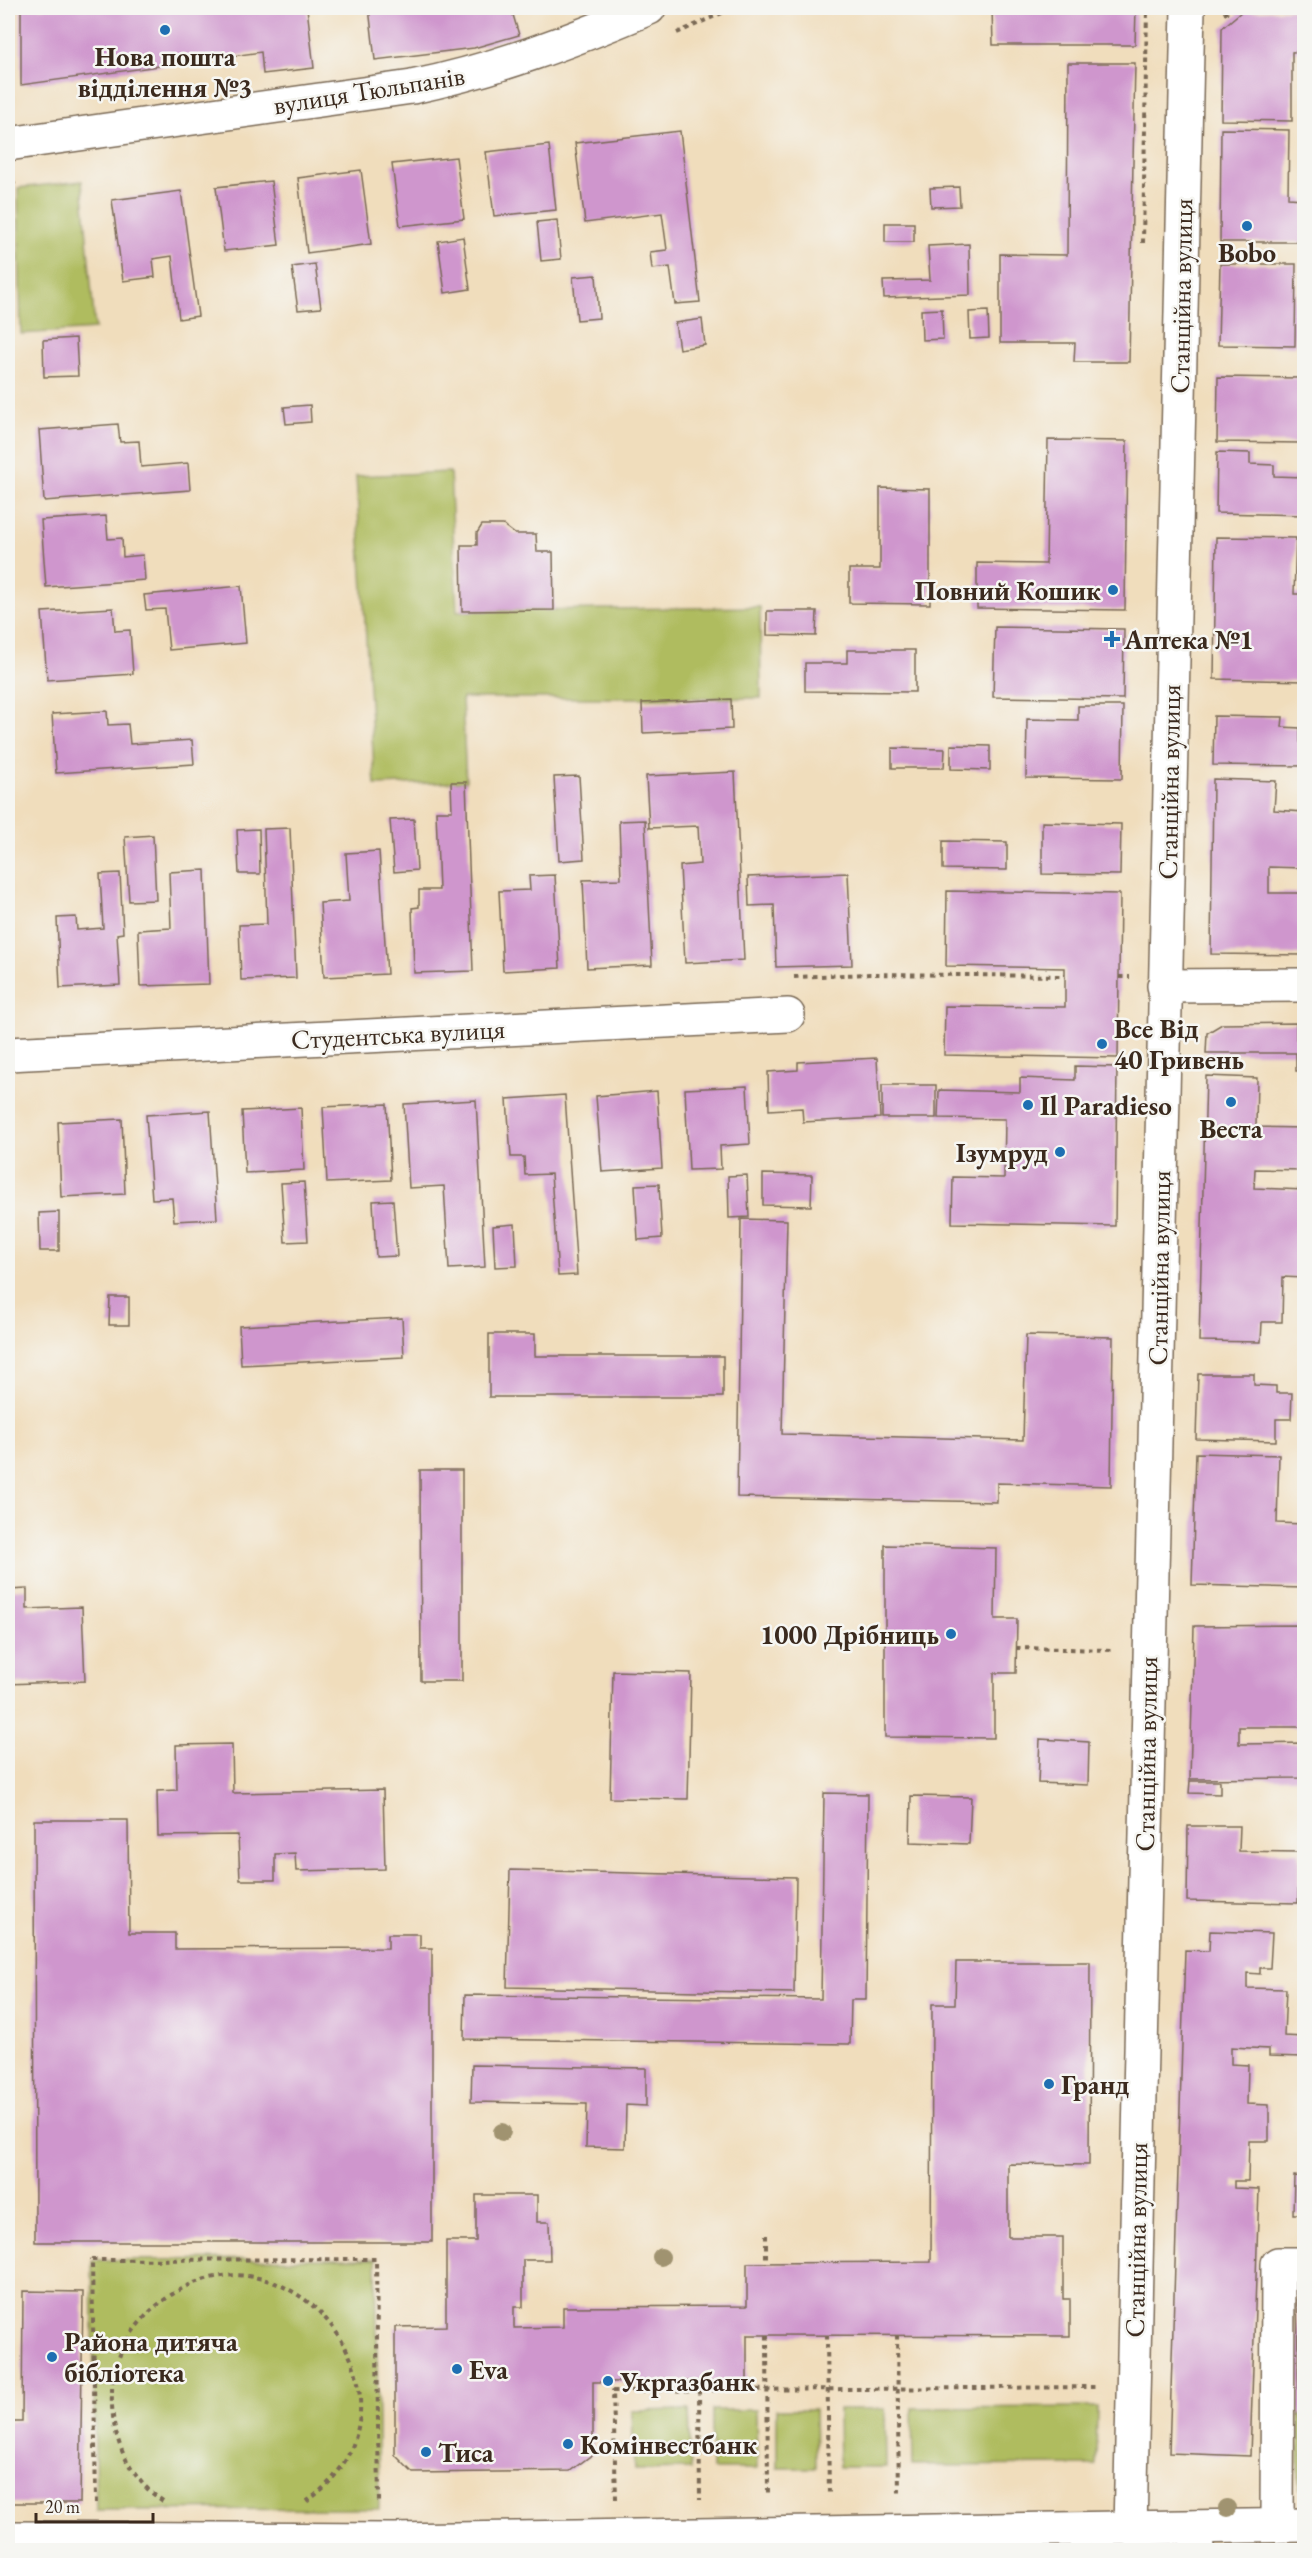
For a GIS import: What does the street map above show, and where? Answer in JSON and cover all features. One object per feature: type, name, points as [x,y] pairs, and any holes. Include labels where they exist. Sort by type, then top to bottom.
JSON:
[{"type":"main road","name":"вулиця Тюльпанів","points":[[8,144],[412,87],[458,78],[535,54],[649,8]]},
{"type":"main road","name":"Станційна вулиця","points":[[1130,2529],[1188,8]]},
{"type":"main road","points":[[1164,986],[1305,985]]},
{"type":"main road","name":"Студентська вулиця","points":[[8,1053],[788,1015]]},
{"type":"main road","points":[[8,2538],[350,2541],[1130,2529],[1196,2539],[1291,2525],[1278,2264],[1305,2264]]},
{"type":"path","points":[[788,1015],[787,981],[791,977],[870,974],[1065,976]]},
{"type":"path","points":[[1119,977],[1131,977]]},
{"type":"path","points":[[1016,1648],[1113,1650]]},
{"type":"path","points":[[766,2235],[766,2263]]},
{"type":"path","points":[[96,2510],[92,2259],[376,2259],[379,2509]]},
{"type":"path","points":[[169,2505],[155,2496],[138,2478],[124,2457],[111,2410],[112,2385],[118,2360],[128,2338],[143,2318],[162,2301],[183,2288],[227,2277],[268,2281],[306,2299],[336,2329],[354,2366],[359,2407],[350,2448],[328,2483],[304,2503]]},
{"type":"path","points":[[767,2334],[768,2504]]},
{"type":"path","points":[[827,2335],[829,2503]]},
{"type":"path","points":[[897,2335],[899,2502]]},
{"type":"path","points":[[657,2381],[658,2390]]},
{"type":"path","points":[[722,2381],[722,2390]]},
{"type":"path","points":[[616,2506],[613,2391],[1101,2387]]},
{"type":"path","points":[[699,2390],[700,2505]]},
{"type":"green space","points":[[82,181],[95,329],[21,334],[18,188]]},
{"type":"green space","points":[[450,472],[457,611],[760,607],[761,698],[462,698],[466,782],[375,785],[356,476]]},
{"type":"green space","points":[[376,2259],[379,2509],[96,2510],[92,2260]]},
{"type":"green space","points":[[1097,2407],[1096,2465],[913,2466],[912,2408]]},
{"type":"green space","points":[[777,2409],[815,2409],[816,2468],[777,2468]]},
{"type":"green space","points":[[838,2409],[885,2409],[886,2467],[839,2467]]},
{"type":"green space","points":[[689,2410],[691,2469],[634,2470],[632,2411]]},
{"type":"green space","points":[[712,2410],[756,2410],[757,2469],[712,2469]]},
{"type":"green space","points":[[1299,2414],[1304,2414],[1304,2488],[1299,2488]]},
{"type":"building","name":"Нова пошта відділення №3","points":[[21,8],[307,8],[314,68],[263,74],[261,52],[21,85]]},
{"type":"building","points":[[369,8],[511,8],[519,35],[474,48],[375,60]]},
{"type":"building","points":[[992,8],[1136,8],[1135,45],[993,45]]},
{"type":"building","points":[[1304,9],[1304,51],[1292,52],[1292,121],[1221,120],[1222,28],[1241,12]]},
{"type":"building","points":[[1068,63],[1135,63],[1129,362],[1074,362],[1075,343],[1000,343],[1000,254],[1067,255]]},
{"type":"building","points":[[1221,129],[1289,130],[1288,198],[1304,199],[1304,242],[1220,242]]},
{"type":"building","points":[[680,131],[700,302],[675,304],[670,267],[652,269],[650,252],[667,250],[662,213],[585,223],[575,143]]},
{"type":"building","points":[[549,145],[556,210],[494,216],[486,152]]},
{"type":"building","points":[[456,157],[464,219],[400,226],[392,164]]},
{"type":"building","points":[[361,170],[371,244],[307,253],[298,178]]},
{"type":"building","points":[[271,181],[279,245],[224,251],[216,187]]},
{"type":"building","points":[[959,187],[960,206],[931,207],[930,188]]},
{"type":"building","points":[[181,191],[198,316],[179,319],[172,256],[153,259],[155,277],[123,281],[112,200]]},
{"type":"building","points":[[557,220],[561,259],[541,261],[537,222]]},
{"type":"building","points":[[885,223],[914,223],[914,242],[885,242]]},
{"type":"building","points":[[463,237],[470,289],[445,293],[438,241]]},
{"type":"building","points":[[969,244],[970,295],[884,298],[883,281],[930,280],[928,246]]},
{"type":"building","points":[[315,264],[321,308],[298,310],[292,267]]},
{"type":"building","points":[[1220,264],[1296,264],[1295,346],[1218,345]]},
{"type":"building","points":[[596,275],[599,318],[577,320],[573,277]]},
{"type":"building","points":[[942,309],[943,339],[922,340],[921,310]]},
{"type":"building","points":[[988,311],[989,338],[970,339],[969,312]]},
{"type":"building","points":[[702,319],[705,345],[679,349],[675,323]]},
{"type":"building","points":[[76,338],[78,376],[44,377],[43,340]]},
{"type":"building","points":[[1218,377],[1301,378],[1300,443],[1217,442]]},
{"type":"building","points":[[310,405],[311,422],[286,424],[284,407]]},
{"type":"building","points":[[118,424],[120,442],[139,441],[141,467],[188,463],[190,490],[44,501],[39,430]]},
{"type":"building","points":[[1048,440],[1127,441],[1125,610],[977,608],[977,563],[1046,564]]},
{"type":"building","points":[[1217,452],[1250,453],[1250,464],[1274,465],[1274,476],[1304,477],[1304,515],[1216,513]]},
{"type":"building","points":[[880,488],[930,489],[930,604],[849,603],[849,569],[880,569]]},
{"type":"building","points":[[106,516],[108,539],[122,538],[123,557],[143,555],[145,580],[46,587],[41,520]]},
{"type":"building","points":[[482,525],[503,525],[515,534],[536,534],[537,552],[553,552],[554,610],[462,611],[461,545],[477,545],[477,533]]},
{"type":"building","points":[[1216,537],[1296,538],[1294,594],[1304,594],[1304,681],[1214,679]]},
{"type":"building","points":[[241,586],[246,643],[169,650],[165,609],[146,610],[144,595]]},
{"type":"building","points":[[113,608],[115,631],[130,630],[133,674],[47,680],[42,612]]},
{"type":"building","points":[[767,611],[817,611],[816,636],[767,635]]},
{"type":"building","points":[[995,627],[1124,629],[1123,699],[993,697]]},
{"type":"building","points":[[847,650],[915,650],[915,692],[805,691],[805,663],[847,663]]},
{"type":"building","points":[[731,699],[732,729],[643,733],[642,703]]},
{"type":"building","points":[[1078,706],[1123,706],[1122,779],[1026,778],[1027,719],[1078,720]]},
{"type":"building","points":[[107,711],[108,725],[128,724],[130,744],[192,740],[194,764],[56,773],[52,714]]},
{"type":"building","points":[[1214,716],[1283,717],[1282,727],[1300,728],[1300,742],[1304,742],[1304,766],[1213,765]]},
{"type":"building","points":[[951,745],[990,746],[990,770],[951,769]]},
{"type":"building","points":[[892,748],[945,749],[944,768],[892,768]]},
{"type":"building","points":[[735,772],[744,960],[685,963],[680,866],[700,864],[698,826],[649,828],[646,776]]},
{"type":"building","points":[[579,776],[584,859],[559,861],[554,777]]},
{"type":"building","points":[[1213,779],[1276,781],[1274,810],[1304,812],[1304,868],[1269,867],[1269,893],[1304,893],[1304,955],[1211,954]]},
{"type":"building","points":[[451,782],[466,782],[473,971],[414,973],[412,908],[419,907],[419,890],[439,890],[436,811],[452,811]]},
{"type":"building","points":[[414,819],[417,870],[394,872],[390,820]]},
{"type":"building","points":[[645,820],[652,965],[587,968],[583,880],[621,879],[619,821]]},
{"type":"building","points":[[1042,822],[1121,824],[1120,875],[1042,874]]},
{"type":"building","points":[[290,828],[296,978],[241,980],[239,925],[267,924],[264,829]]},
{"type":"building","points":[[259,829],[260,874],[239,874],[237,830]]},
{"type":"building","points":[[153,835],[156,900],[129,901],[125,837]]},
{"type":"building","points":[[943,841],[1007,842],[1007,870],[943,869]]},
{"type":"building","points":[[379,851],[387,974],[324,977],[320,903],[349,901],[346,853]]},
{"type":"building","points":[[205,870],[209,984],[140,986],[138,930],[171,928],[169,872]]},
{"type":"building","points":[[120,873],[123,933],[117,934],[120,985],[60,988],[57,918],[76,917],[77,930],[103,928],[100,874]]},
{"type":"building","points":[[848,873],[852,965],[776,967],[774,905],[749,906],[748,877]]},
{"type":"building","points":[[555,875],[560,968],[503,971],[499,891],[530,890],[529,876]]},
{"type":"building","points":[[947,891],[1120,894],[1118,1058],[944,1055],[945,1006],[1065,1007],[1065,968],[946,966]]},
{"type":"building","points":[[1296,1023],[1296,1039],[1304,1039],[1304,1071],[1296,1071],[1296,1053],[1206,1053],[1207,1033],[1222,1024]]},
{"type":"building","points":[[877,1058],[880,1118],[803,1122],[802,1108],[769,1110],[768,1072],[798,1070],[798,1062]]},
{"type":"building","points":[[1075,1066],[1117,1067],[1115,1226],[952,1223],[953,1177],[1004,1178],[1005,1119],[938,1118],[939,1090],[1020,1092],[1020,1078],[1075,1080]]},
{"type":"building","points":[[1206,1076],[1257,1078],[1256,1127],[1304,1128],[1304,1170],[1255,1169],[1254,1188],[1304,1190],[1304,1278],[1283,1277],[1282,1322],[1262,1322],[1261,1342],[1199,1341]]},
{"type":"building","points":[[882,1085],[936,1085],[936,1118],[882,1118]]},
{"type":"building","points":[[747,1086],[750,1144],[720,1146],[721,1169],[689,1170],[685,1089]]},
{"type":"building","points":[[657,1091],[662,1168],[602,1172],[596,1096]]},
{"type":"building","points":[[565,1095],[577,1275],[558,1276],[551,1174],[525,1175],[524,1157],[511,1157],[507,1099]]},
{"type":"building","points":[[476,1100],[485,1267],[449,1269],[444,1186],[409,1188],[404,1104]]},
{"type":"building","points":[[387,1104],[391,1180],[327,1183],[323,1107]]},
{"type":"building","points":[[301,1108],[304,1170],[245,1173],[242,1111]]},
{"type":"building","points":[[210,1111],[217,1219],[174,1221],[172,1198],[152,1199],[146,1115]]},
{"type":"building","points":[[122,1119],[125,1194],[61,1197],[58,1122]]},
{"type":"building","points":[[763,1174],[812,1175],[811,1206],[763,1205]]},
{"type":"building","points":[[747,1175],[749,1217],[729,1218],[728,1176]]},
{"type":"building","points":[[304,1182],[308,1241],[285,1242],[281,1183]]},
{"type":"building","points":[[659,1184],[662,1238],[638,1240],[635,1185]]},
{"type":"building","points":[[393,1200],[397,1256],[376,1257],[373,1201]]},
{"type":"building","points":[[59,1212],[59,1251],[40,1251],[39,1213]]},
{"type":"building","points":[[741,1219],[787,1220],[782,1434],[1023,1440],[1026,1335],[1113,1337],[1111,1486],[997,1483],[997,1502],[737,1497]]},
{"type":"building","points":[[515,1224],[517,1266],[495,1267],[493,1226]]},
{"type":"building","points":[[110,1297],[129,1297],[129,1325],[109,1325]]},
{"type":"building","points":[[402,1318],[404,1357],[241,1365],[239,1326]]},
{"type":"building","points":[[489,1334],[535,1334],[535,1356],[723,1356],[723,1397],[489,1397]]},
{"type":"building","points":[[1198,1374],[1254,1374],[1254,1385],[1276,1386],[1276,1393],[1292,1393],[1291,1419],[1276,1419],[1276,1441],[1196,1439]]},
{"type":"building","points":[[1196,1453],[1279,1455],[1277,1523],[1304,1524],[1304,1588],[1192,1585]]},
{"type":"building","points":[[420,1470],[462,1470],[462,1681],[421,1681]]},
{"type":"building","name":"1000 Дрібниць","points":[[885,1545],[996,1548],[995,1619],[1017,1619],[1016,1673],[994,1673],[994,1738],[885,1737]]},
{"type":"building","points":[[27,1589],[27,1609],[82,1607],[85,1681],[8,1684],[8,1590]]},
{"type":"building","points":[[1304,1625],[1304,1727],[1239,1727],[1239,1744],[1304,1743],[1304,1778],[1190,1779],[1194,1626]]},
{"type":"building","points":[[613,1671],[691,1673],[688,1799],[610,1798]]},
{"type":"building","points":[[1040,1739],[1089,1742],[1088,1785],[1038,1783]]},
{"type":"building","points":[[232,1744],[233,1793],[383,1790],[385,1869],[296,1871],[295,1853],[275,1854],[275,1880],[240,1880],[238,1835],[158,1836],[157,1791],[177,1790],[176,1745]]},
{"type":"building","points":[[1190,1781],[1220,1781],[1220,1794],[1189,1793]]},
{"type":"building","points":[[824,1793],[868,1794],[866,2000],[851,2000],[850,2044],[464,2039],[465,1995],[821,1999]]},
{"type":"building","points":[[911,1796],[971,1797],[969,1844],[910,1842]]},
{"type":"building","points":[[34,1820],[128,1820],[129,1933],[175,1933],[175,1949],[388,1948],[388,1934],[420,1934],[420,1948],[432,1948],[432,2242],[35,2242]]},
{"type":"building","points":[[1188,1826],[1240,1826],[1239,1851],[1299,1852],[1298,1903],[1187,1901]]},
{"type":"building","points":[[510,1870],[796,1877],[794,1993],[507,1987]]},
{"type":"building","points":[[1210,1931],[1272,1933],[1270,1968],[1260,1968],[1260,1974],[1247,1973],[1247,1988],[1286,1989],[1284,2036],[1304,2037],[1304,2057],[1269,2056],[1269,2049],[1231,2047],[1231,2064],[1248,2065],[1247,2104],[1269,2105],[1269,2141],[1249,2141],[1248,2181],[1234,2181],[1234,2188],[1259,2189],[1250,2456],[1169,2453],[1185,1950],[1209,1951]]},
{"type":"building","points":[[956,1962],[1090,1962],[1089,2165],[1008,2164],[1008,2237],[1063,2237],[1063,2299],[1070,2299],[1070,2336],[747,2335],[747,2381],[593,2382],[593,2454],[570,2471],[413,2473],[395,2455],[395,2327],[446,2326],[446,2241],[476,2241],[476,2195],[537,2195],[537,2222],[549,2222],[550,2260],[523,2260],[523,2307],[514,2307],[514,2328],[563,2327],[563,2307],[747,2306],[747,2263],[931,2262],[932,2004],[955,2004]]},
{"type":"building","points":[[472,2065],[646,2068],[646,2106],[626,2105],[625,2148],[586,2147],[587,2104],[471,2102]]},
{"type":"building","points":[[1294,2176],[1304,2177],[1304,2214],[1293,2214]]},
{"type":"building","name":"Района дитяча бібліотека","points":[[23,2291],[83,2292],[80,2503],[8,2503],[8,2422],[22,2422]]},
{"type":"building","points":[[1297,2300],[1304,2300],[1304,2414],[1299,2414]]},
{"type":"place","name":"Нова пошта відділення №3","points":[[165,30]]},
{"type":"place","name":"Bobo","points":[[1247,226]]},
{"type":"place","name":"Повний Кошик","points":[[1113,590]]},
{"type":"place","name":"Аптека №1","points":[[1112,639]]},
{"type":"place","name":"Все Від 40 Гривень","points":[[1102,1044]]},
{"type":"place","name":"Веста","points":[[1231,1102]]},
{"type":"place","name":"Il Paradieso","points":[[1028,1105]]},
{"type":"place","name":"Ізумруд","points":[[1060,1152]]},
{"type":"place","name":"1000 Дрібниць","points":[[951,1634]]},
{"type":"place","name":"Гранд","points":[[1049,2084]]},
{"type":"place","name":"Района дитяча бібліотека","points":[[52,2357]]},
{"type":"place","name":"Eva","points":[[457,2369]]},
{"type":"place","name":"Укргазбанк","points":[[608,2381]]},
{"type":"place","name":"Комінвестбанк","points":[[568,2444]]},
{"type":"place","name":"Тиса","points":[[426,2452]]}]
